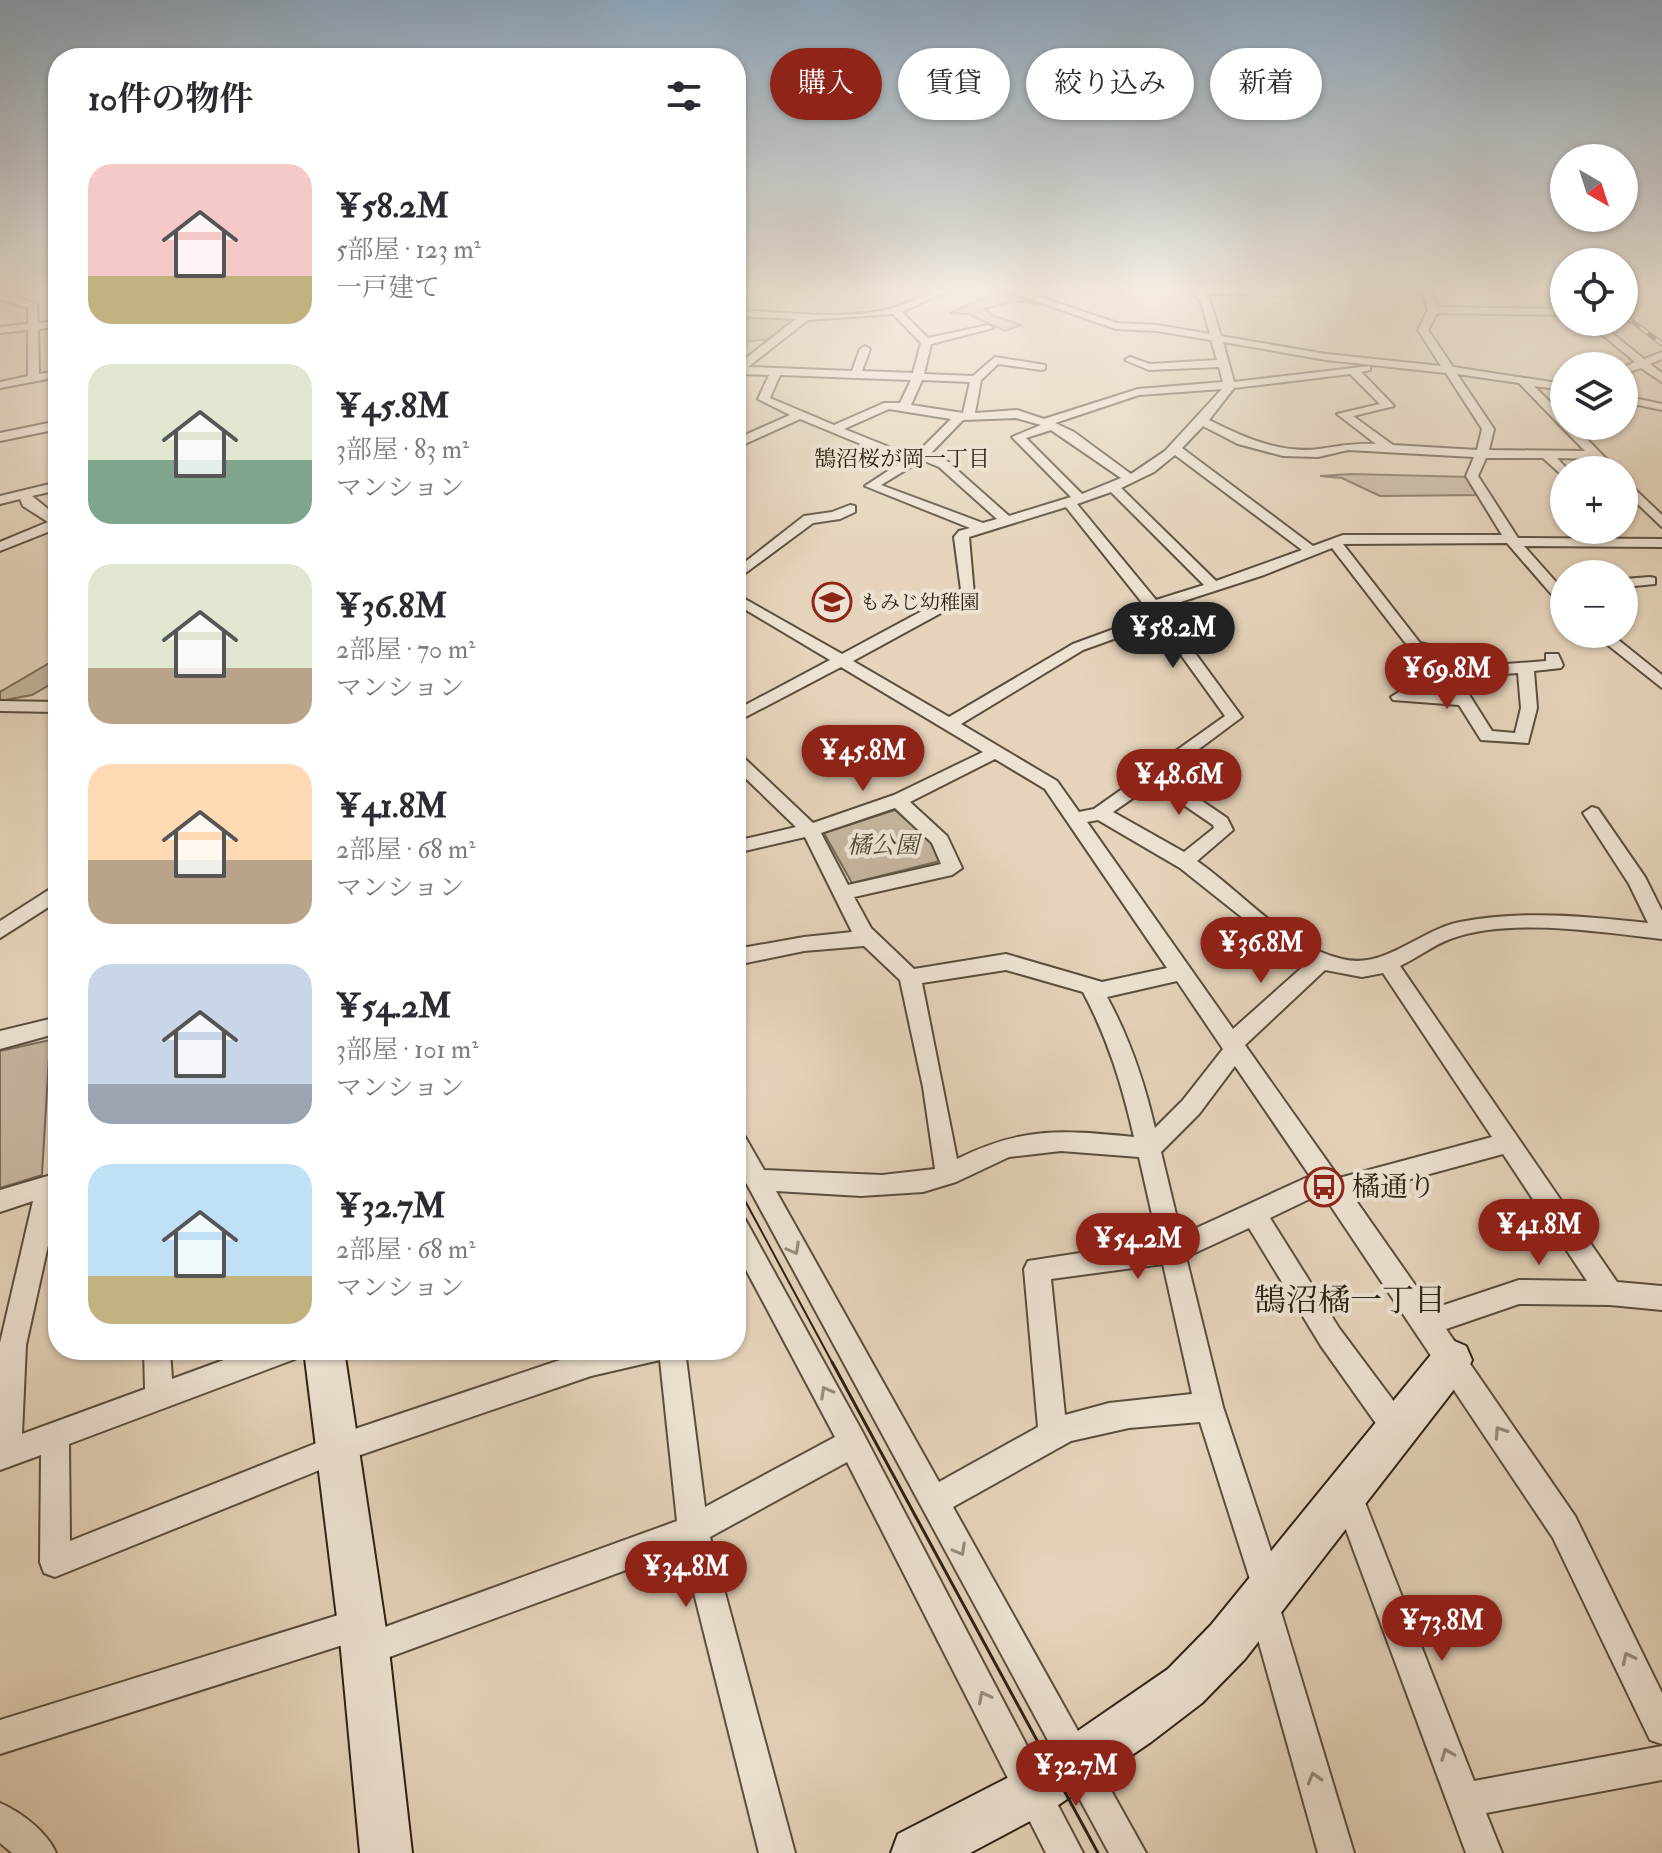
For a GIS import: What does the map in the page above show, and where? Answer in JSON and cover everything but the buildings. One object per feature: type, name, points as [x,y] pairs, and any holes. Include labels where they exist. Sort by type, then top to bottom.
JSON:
[{"type":"street","points":[[774,375],[764,399],[885,450]]},
{"type":"street","points":[[902,375],[976,379]]},
{"type":"street","points":[[980,375],[964,417],[922,455],[871,486],[983,528]]},
{"type":"street","points":[[1228,375],[1230,386]]},
{"type":"street","points":[[1076,819],[1100,813],[1234,717],[1117,555],[1073,498],[1018,437],[1129,394],[1311,375]]},
{"type":"street","points":[[1358,375],[1388,406],[1343,414],[1391,449]]},
{"type":"street","points":[[1451,375],[1488,429],[1472,476],[1513,541],[1550,580]]},
{"type":"street","points":[[1485,375],[1550,384]]},
{"type":"street","points":[[0,385],[48,376]]},
{"type":"street","points":[[904,407],[918,376]]},
{"type":"street","points":[[1523,381],[1550,408]]},
{"type":"street","points":[[746,712],[969,592],[961,537],[1152,468],[1230,386]]},
{"type":"street","points":[[1638,402],[1662,407]]},
{"type":"street","points":[[834,429],[888,405],[964,417],[1017,414],[1048,424],[1129,478]]},
{"type":"street","points":[[746,439],[800,415]]},
{"type":"street","points":[[1200,420],[1242,441],[1283,452],[1318,453],[1348,446],[1482,454],[1595,455]]},
{"type":"street","points":[[0,437],[48,427]]},
{"type":"street","points":[[1581,440],[1595,455]]},
{"type":"street","points":[[1174,448],[1313,552]]},
{"type":"street","points":[[922,455],[943,464],[1006,520]]},
{"type":"street","points":[[1547,455],[1550,458]]},
{"type":"street","points":[[1111,485],[1214,587]]},
{"type":"street","points":[[0,500],[48,488]]},
{"type":"street","points":[[24,494],[28,503],[48,516]]},
{"type":"street","points":[[1638,498],[1662,523]]},
{"type":"street","points":[[746,568],[809,519],[835,516],[850,509]]},
{"type":"street","points":[[0,547],[48,527]]},
{"type":"street","points":[[948,725],[1078,647],[1214,587],[1334,542],[1355,537],[1550,542]]},
{"type":"street","points":[[1334,542],[1415,646],[1433,650],[1487,736],[1522,739],[1529,708],[1526,667]]},
{"type":"street","points":[[1638,543],[1662,543]]},
{"type":"street","points":[[1638,582],[1650,581]]},
{"type":"street","points":[[746,604],[841,663],[1043,778],[1076,819],[1427,1323],[1564,1527],[1662,1728]]},
{"type":"street","points":[[1619,648],[1662,683]]},
{"type":"street","points":[[1450,673],[1555,665],[1552,657]]},
{"type":"street","points":[[1399,697],[1464,700]]},
{"type":"street","points":[[0,706],[48,705]]},
{"type":"street","points":[[746,845],[811,832],[899,802],[996,752]]},
{"type":"street","points":[[746,770],[811,832],[868,938],[910,977],[934,1087],[948,1175]]},
{"type":"street","points":[[1152,775],[1221,822],[1224,830],[1185,861]]},
{"type":"street","points":[[844,893],[952,868],[940,840],[899,802]]},
{"type":"street","points":[[1100,813],[1185,861],[1300,951],[1345,968],[1389,966],[1455,930],[1543,921],[1582,921],[1662,932]]},
{"type":"street","points":[[1592,813],[1638,882],[1662,932]]},
{"type":"street","points":[[0,931],[48,898]]},
{"type":"street","points":[[746,955],[804,944],[868,938]]},
{"type":"street","points":[[757,1180],[870,1186],[925,1182],[948,1175],[1008,1147],[1032,1142],[1150,1148],[1191,1107],[1234,1046],[1323,960]]},
{"type":"street","points":[[910,977],[1006,962],[1092,989],[1116,988],[1182,972]]},
{"type":"street","points":[[1389,966],[1610,1293]]},
{"type":"street","points":[[1092,989],[1116,1034],[1150,1148],[1209,1407],[1336,1853]]},
{"type":"street","points":[[0,1040],[48,1028]]},
{"type":"street","points":[[1053,1434],[1037,1269],[1172,1251],[1329,1185],[1506,1143]]},
{"type":"street","points":[[746,1160],[1128,1853]]},
{"type":"street","points":[[0,1201],[48,1186]]},
{"type":"street","points":[[48,1204],[13,1345],[4,1454],[259,1360]]},
{"type":"street","points":[[1255,1216],[1330,1337],[1397,1429]]},
{"type":"street","points":[[746,1245],[853,1443],[1065,1853]]},
{"type":"street","points":[[1427,1323],[1519,1292],[1610,1293],[1662,1298]]},
{"type":"street","points":[[157,1360],[159,1397]]},
{"type":"street","points":[[325,1360],[363,1637],[386,1853]]},
{"type":"street","points":[[55,1435],[55,1562],[337,1449],[605,1360]]},
{"type":"street","points":[[673,1360],[693,1530],[777,1853]]},
{"type":"street","points":[[917,1853],[1033,1792],[1185,1686],[1228,1642],[1452,1360]]},
{"type":"street","points":[[933,1502],[1053,1434],[1096,1420],[1209,1407]]},
{"type":"street","points":[[0,1737],[363,1637],[693,1530],[853,1443]]},
{"type":"street","points":[[1347,1492],[1484,1853]]},
{"type":"street","points":[[1464,1800],[1662,1763]]},
{"type":"street","points":[[0,1820],[38,1853]]},
{"type":"green space","points":[[1320,476],[1471,477],[1485,495],[1380,496],[1342,478]]},
{"type":"green space","points":[[48,664],[48,686],[32,695],[0,701],[0,692]]},
{"type":"green space","name":"橘公園","points":[[895,810],[930,841],[940,861],[852,883],[824,833]]},
{"type":"green space","points":[[48,1040],[42,1175],[0,1188],[0,1051]]},
{"type":"tram line","points":[[746,1203],[833,1364]]},
{"type":"tram line","points":[[832,1362],[1098,1853]]},
{"type":"place","name":"もみじ幼稚園","points":[[832,602]]},
{"type":"place","name":"橘通り","points":[[1324,1187]]},
{"type":"district","name":"鵠沼桜が岡一丁目","points":[[902,459]]},
{"type":"district","name":"鵠沼橘一丁目","points":[[1350,1301]]}]
